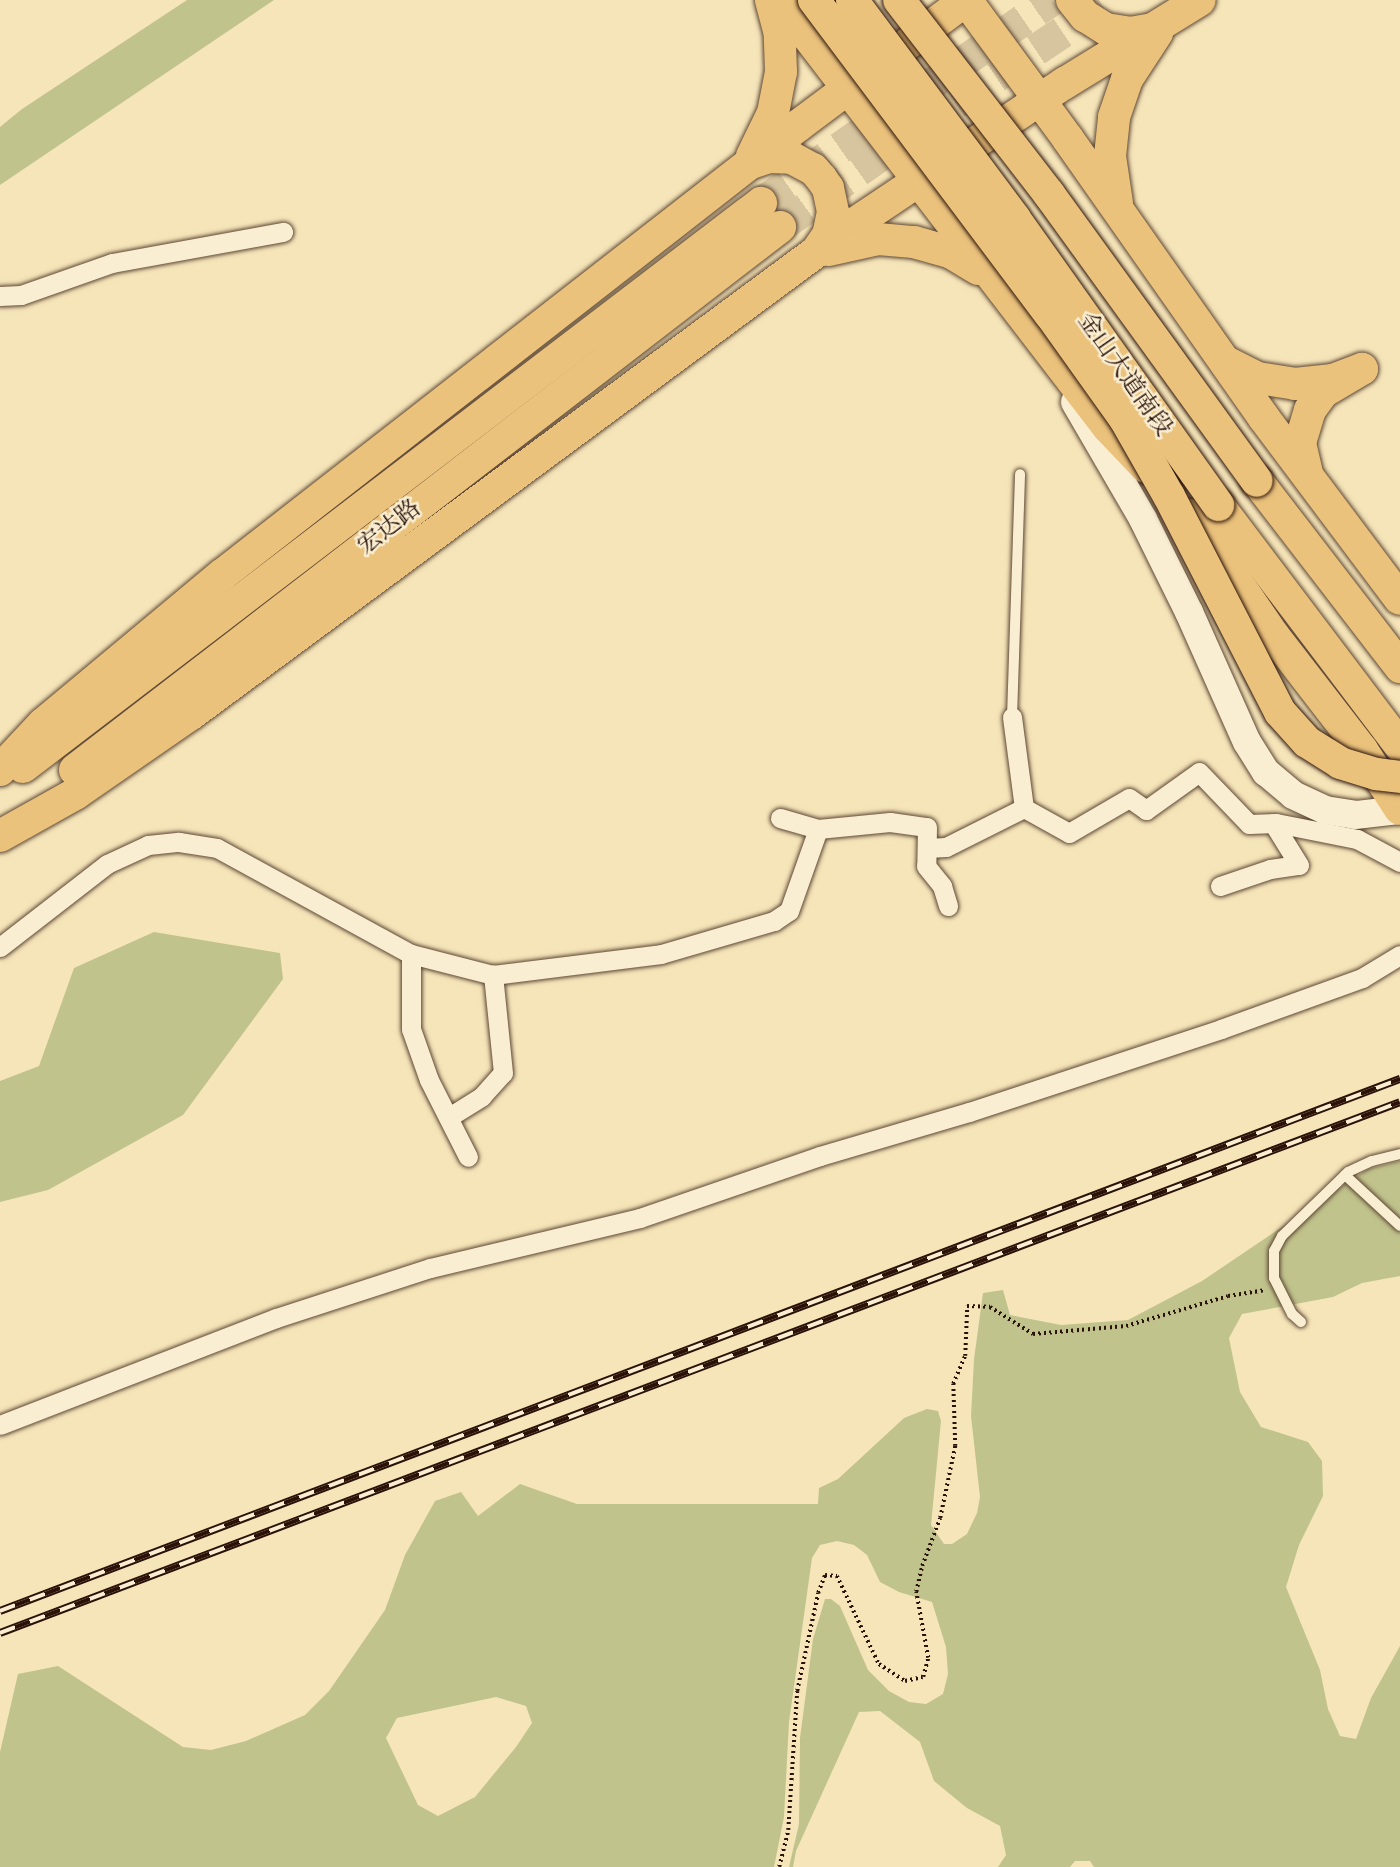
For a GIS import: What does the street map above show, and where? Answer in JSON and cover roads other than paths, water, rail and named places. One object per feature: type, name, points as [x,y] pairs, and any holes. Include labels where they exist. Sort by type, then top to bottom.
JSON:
[{"type":"main road","points":[[746,165],[765,133],[779,93],[782,53],[771,0]]},
{"type":"main road","points":[[780,0],[1108,427],[1184,506],[1274,636],[1362,750],[1400,809]]},
{"type":"main road","points":[[814,0],[1042,303],[1125,419],[1169,496],[1280,712],[1307,742],[1340,763],[1376,774],[1400,777]]},
{"type":"main road","name":"金山大道南段","points":[[852,0],[1015,219],[1218,505],[1400,746]]},
{"type":"main road","name":"金山大道南段","points":[[900,0],[1049,194],[1257,481],[1400,667]]},
{"type":"main road","points":[[0,770],[43,724],[222,575],[746,165],[966,0],[1224,361],[1400,599]]},
{"type":"main road","points":[[1072,0],[1084,16],[1106,29],[1130,33],[1177,14]]},
{"type":"main road","points":[[0,836],[75,794],[191,714],[810,257],[918,181],[1037,101],[1177,14]]},
{"type":"main road","points":[[1121,215],[1110,156],[1114,117],[1136,61],[1177,14]]},
{"type":"main road","points":[[746,165],[769,157],[792,158],[813,169],[821,178],[831,200],[832,224],[821,246],[810,257]]},
{"type":"main road","name":"宏达路","points":[[0,784],[771,215],[0,830]]},
{"type":"main road","points":[[810,257],[859,241],[914,242],[950,252],[996,283]]},
{"type":"main road","points":[[1224,361],[1258,378],[1296,384],[1333,380],[1362,369],[1323,392],[1310,410],[1300,443],[1309,478]]},
{"type":"street","points":[[0,296],[21,295],[112,263],[283,232]]},
{"type":"street","points":[[1031,329],[1143,519],[1189,612],[1247,742],[1261,765],[1279,784],[1308,803],[1340,814],[1372,815],[1400,809]]},
{"type":"street","points":[[1012,717],[1024,808]]},
{"type":"street","points":[[1024,808],[1069,833],[1129,799],[1146,810],[1199,772],[1249,824],[1273,823],[1357,839],[1400,862]]},
{"type":"street","points":[[927,848],[946,847],[1024,808]]},
{"type":"street","points":[[780,818],[818,829],[890,822],[927,827],[926,866],[942,886],[948,906]]},
{"type":"street","points":[[1220,886],[1270,869],[1299,865],[1273,823]]},
{"type":"street","points":[[0,947],[107,864],[148,845],[179,842],[217,848],[411,954],[493,975],[661,954],[774,921],[789,911],[818,829]]},
{"type":"street","points":[[411,954],[411,1029],[429,1080],[468,1157]]},
{"type":"street","points":[[0,1425],[276,1318],[430,1268],[640,1218],[820,1156],[969,1112],[1336,988],[1362,978],[1400,955]]},
{"type":"street","points":[[449,1117],[482,1096],[503,1073],[493,975]]},
{"type":"lane","points":[[1012,717],[1020,474]]},
{"type":"lane","points":[[1301,1322],[1292,1314],[1278,1289],[1272,1265],[1274,1251],[1282,1236],[1345,1175],[1372,1161],[1400,1154]]},
{"type":"lane","points":[[1345,1175],[1400,1226]]},
{"type":"tunnel","points":[[761,203],[1052,0]]},
{"type":"tunnel","points":[[780,227],[916,130],[1111,0]]},
{"type":"railway","points":[[0,1611],[1400,1079]]},
{"type":"railway","points":[[0,1633],[1400,1102]]}]
